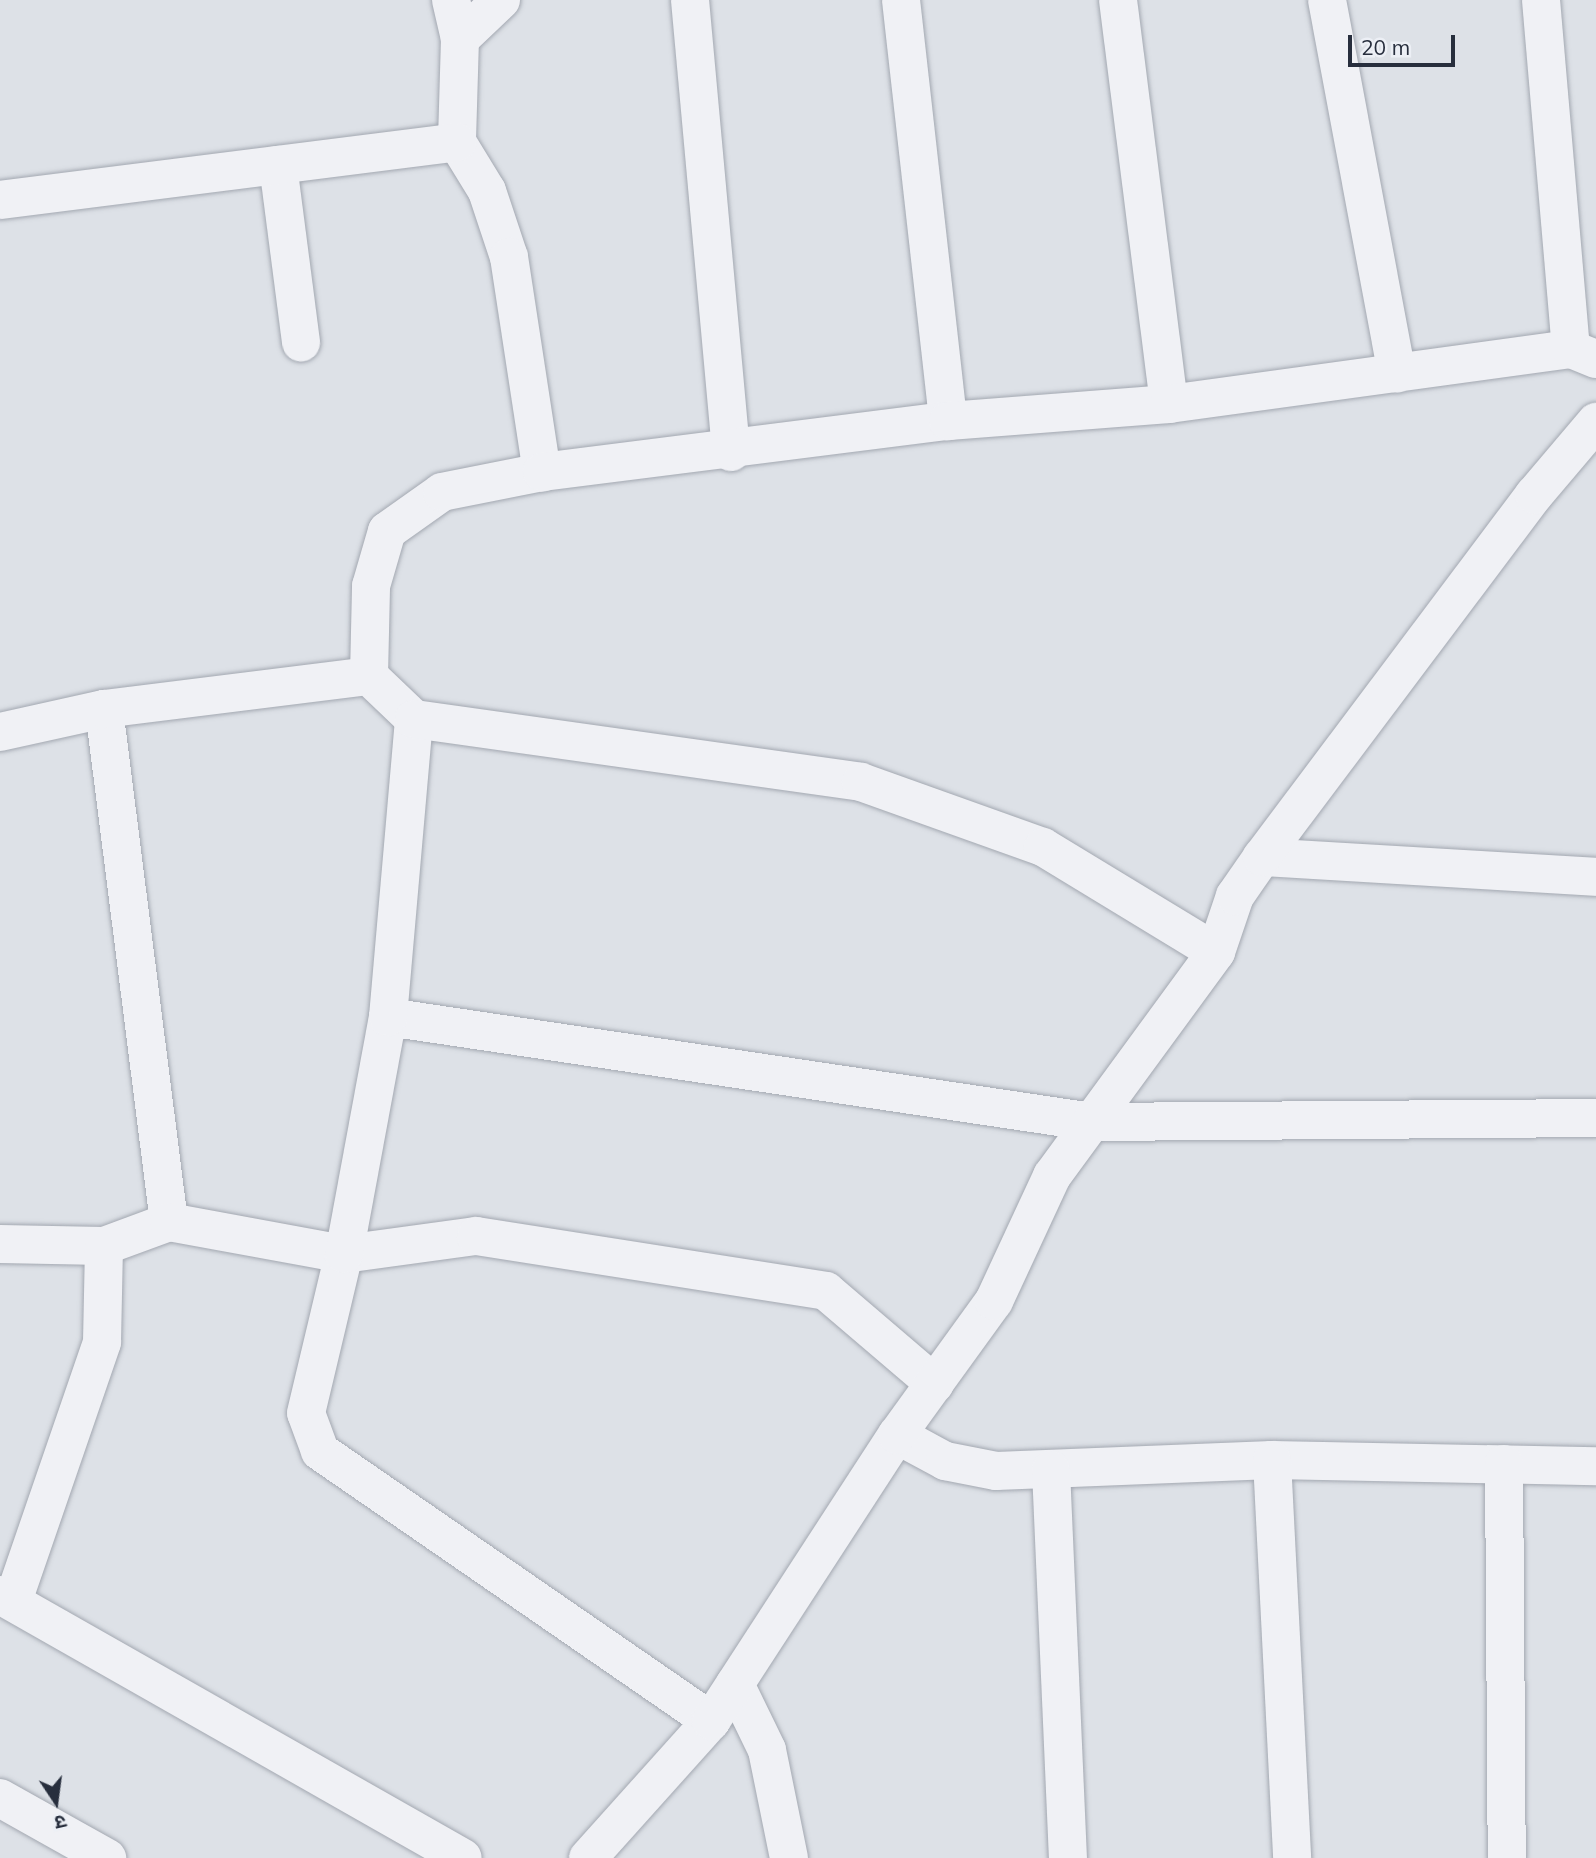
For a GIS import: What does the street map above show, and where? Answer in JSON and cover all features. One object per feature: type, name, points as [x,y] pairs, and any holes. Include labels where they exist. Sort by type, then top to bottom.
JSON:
[{"type":"street","points":[[451,0],[460,39],[457,142],[487,191],[509,257],[542,472]]},
{"type":"street","points":[[460,39],[501,0]]},
{"type":"street","points":[[690,0],[731,452]]},
{"type":"street","points":[[901,0],[948,421]]},
{"type":"street","points":[[1118,0],[1168,404]]},
{"type":"street","points":[[1327,0],[1397,374]]},
{"type":"street","points":[[1216,952],[1043,847],[861,782],[414,719],[369,676],[371,586],[387,531],[442,492],[542,472],[731,452],[948,421],[1168,404],[1397,374],[1583,354],[1541,0]]},
{"type":"street","points":[[0,200],[457,142]]},
{"type":"street","points":[[278,165],[301,342]]},
{"type":"street","points":[[588,1858],[711,1721],[897,1435],[994,1301],[1052,1176],[1216,952],[1235,896],[1262,857],[1534,495],[1596,422]]},
{"type":"street","points":[[0,732],[104,709],[369,676]]},
{"type":"street","points":[[104,709],[169,1222]]},
{"type":"street","points":[[414,719],[388,1017],[344,1254],[306,1413],[320,1451],[711,1721]]},
{"type":"street","points":[[1262,857],[1596,877]]},
{"type":"street","points":[[388,1017],[1092,1122],[1596,1118]]},
{"type":"street","points":[[0,1244],[104,1246],[169,1222],[344,1254],[476,1236],[826,1291],[935,1384]]},
{"type":"street","points":[[104,1246],[102,1342],[7,1597],[463,1858]]},
{"type":"street","points":[[897,1435],[945,1461],[996,1471],[1272,1460],[1596,1466]]},
{"type":"street","points":[[1272,1460],[1292,1858]]},
{"type":"street","points":[[1504,1464],[1507,1858]]},
{"type":"street","points":[[1051,1470],[1068,1858]]},
{"type":"street","points":[[735,1685],[768,1750],[789,1858]]},
{"type":"street","points":[[0,1798],[107,1858]]}]
